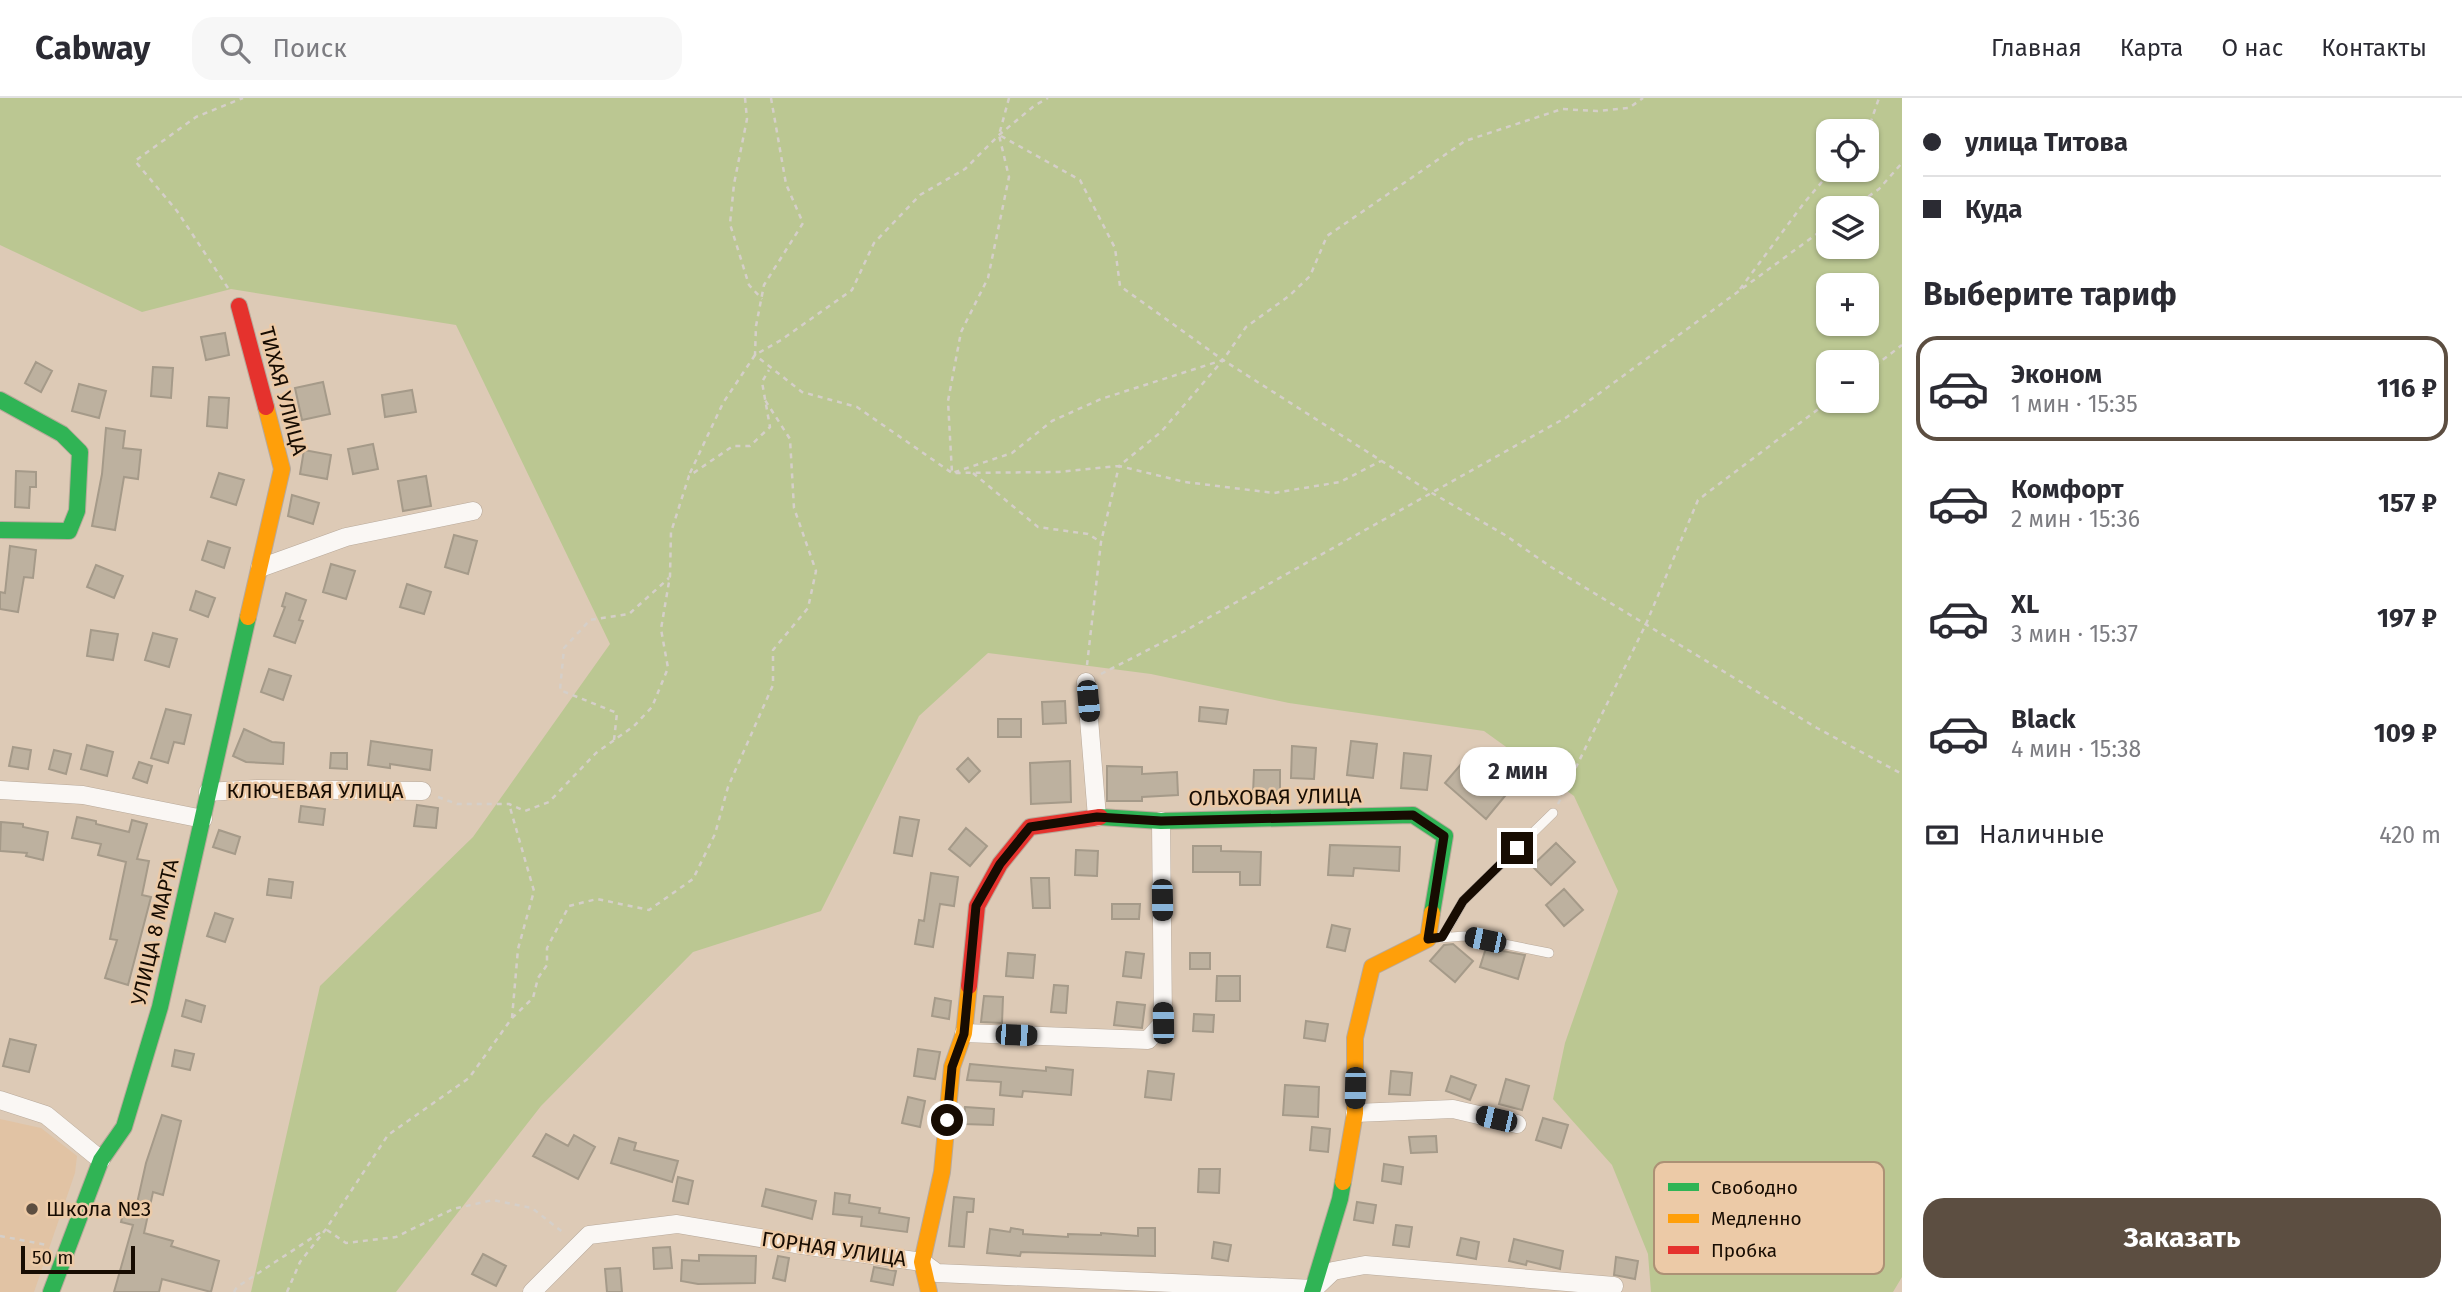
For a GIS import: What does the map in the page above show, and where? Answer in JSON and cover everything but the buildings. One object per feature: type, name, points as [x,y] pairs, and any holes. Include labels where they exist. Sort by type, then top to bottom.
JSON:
[{"type":"street","name":"ТИХАЯ УЛИЦА","points":[[239,306],[282,469],[260,568]]},
{"type":"street","points":[[0,400],[62,434],[80,452],[77,512],[69,531],[0,530]]},
{"type":"street","points":[[260,568],[346,537],[473,511]]},
{"type":"street","name":"УЛИЦА 8 МАРТА","points":[[51,1292],[101,1160],[124,1127],[156,1020],[260,568]]},
{"type":"street","points":[[1086,682],[1097,817]]},
{"type":"street","name":"КЛЮЧЕВАЯ УЛИЦА","points":[[208,792],[257,789],[422,791]]},
{"type":"street","name":"КЛЮЧЕВАЯ УЛИЦА","points":[[0,790],[83,795],[202,819]]},
{"type":"street","name":"ОЛЬХОВАЯ УЛИЦА","points":[[964,1034],[976,906],[1000,864],[1030,827],[1097,817],[1161,821],[1413,815],[1444,836],[1435,938]]},
{"type":"street","points":[[929,1292],[922,1262],[942,1172],[952,1067],[964,1034],[1148,1040],[1163,1023],[1161,821]]},
{"type":"street","points":[[1313,1291],[1340,1199],[1354,1113],[1355,1038],[1372,967],[1435,938]]},
{"type":"street","points":[[0,1100],[46,1115],[101,1160]]},
{"type":"street","points":[[1354,1113],[1453,1109],[1517,1124]]},
{"type":"street","name":"ГОРНАЯ УЛИЦА","points":[[584,1240],[677,1224],[922,1262],[936,1273],[1313,1291]]},
{"type":"street","points":[[532,1292],[584,1240]]},
{"type":"street","points":[[1313,1291],[1334,1271],[1365,1265],[1615,1286]]},
{"type":"lane","points":[[1435,938],[1463,901],[1553,813]]},
{"type":"lane","points":[[1435,938],[1464,936],[1549,953]]},
{"type":"path","points":[[239,306],[177,211],[135,162],[196,117],[243,98]]},
{"type":"path","points":[[745,98],[747,119],[734,184],[730,224],[749,285],[762,299]]},
{"type":"path","points":[[771,98],[786,184],[803,223],[765,285],[756,326],[755,355],[802,392],[858,407],[952,473],[1059,472],[1119,466],[1185,482],[1274,493],[1340,482],[1383,460]]},
{"type":"path","points":[[952,473],[948,401],[961,332],[988,278],[1009,177],[999,135],[1009,98]]},
{"type":"path","points":[[422,791],[457,804],[509,804],[525,811],[549,802],[596,753],[634,726],[652,706],[668,668],[661,629],[670,576],[671,532],[688,476],[723,404],[755,355],[852,290],[874,243],[920,195],[965,169],[999,135],[1048,98]]},
{"type":"path","points":[[1086,682],[1101,542],[1119,466],[1161,432],[1223,360],[1246,327],[1289,296],[1310,276],[1327,236],[1465,141],[1562,109],[1597,111],[1629,108],[1643,98]]},
{"type":"path","points":[[1872,119],[1879,98]]},
{"type":"path","points":[[999,135],[1080,180],[1115,248],[1120,286],[1223,360],[1432,493],[1505,535],[1551,567],[1817,728],[1902,774]]},
{"type":"path","points":[[1869,196],[1902,163]]},
{"type":"path","points":[[1739,291],[1822,182]]},
{"type":"path","points":[[1086,682],[1183,632],[1567,418],[1816,235]]},
{"type":"path","points":[[1879,363],[1902,345]]},
{"type":"path","points":[[952,473],[1012,453],[1052,421],[1101,399],[1223,360]]},
{"type":"path","points":[[688,476],[733,446],[750,446],[770,427],[762,382],[770,369]]},
{"type":"path","points":[[287,1292],[300,1262],[326,1229],[388,1135],[469,1078],[512,1017],[533,998],[538,978],[547,965],[547,948],[569,906],[597,899],[649,910],[692,879],[715,834],[728,787],[773,685],[773,650],[807,608],[816,571],[794,508],[790,439],[765,400]]},
{"type":"path","points":[[1553,813],[1646,624],[1698,500],[1816,411]]},
{"type":"path","points":[[973,473],[1038,527],[1088,534],[1101,542]]},
{"type":"path","points":[[614,740],[617,713],[560,690],[564,648],[590,620],[629,614],[670,576]]},
{"type":"path","points":[[509,804],[534,891],[518,949],[512,1017]]},
{"type":"path","points":[[326,1229],[346,1242],[396,1237],[453,1209],[493,1200],[531,1208],[584,1240]]},
{"type":"path","points":[[234,1292],[237,1287],[326,1229]]},
{"type":"path","points":[[0,1236],[67,1250]]},
{"type":"shaded area","name":"Школа №3","points":[[0,1119],[41,1128],[77,1156],[75,1173],[34,1292],[0,1292]]},
{"type":"green space","points":[[0,98],[1902,98],[1902,1277],[1893,1292],[1651,1292],[1648,1254],[1612,1165],[1553,1099],[1565,1043],[1618,891],[1574,796],[1484,731],[1289,703],[1151,674],[988,653],[919,716],[821,911],[693,952],[541,1106],[396,1292],[251,1292],[320,986],[473,837],[610,644],[456,325],[231,289],[142,312],[0,245]]},
{"type":"traffic: fast","points":[[0,400],[62,434],[80,452],[77,511],[69,531],[0,530]]},
{"type":"traffic: fast","points":[[51,1292],[101,1160],[124,1127],[160,1007],[248,617]]},
{"type":"traffic: fast","points":[[1100,817],[1161,821],[1413,815],[1445,836],[1432,913]]},
{"type":"traffic: fast","points":[[1312,1292],[1343,1182]]},
{"type":"traffic: slow","points":[[248,617],[282,469],[266,407]]},
{"type":"traffic: slow","points":[[1343,1182],[1355,1113],[1355,1038],[1372,967],[1428,939],[1432,913]]},
{"type":"traffic: slow","points":[[929,1292],[922,1262],[942,1172],[952,1067],[964,1033],[969,986]]},
{"type":"traffic: jam","points":[[239,306],[266,407]]},
{"type":"traffic: jam","points":[[969,986],[977,906],[1000,864],[1030,827],[1100,817]]},
{"type":"place","name":"Школа №3","points":[[32,1209]]},
{"type":"route","points":[[947,1120],[952,1067],[964,1034],[976,906],[1000,864],[1030,827],[1097,817],[1161,821],[1413,815],[1444,836],[1428,939],[1442,937],[1463,901],[1517,848]]}]
